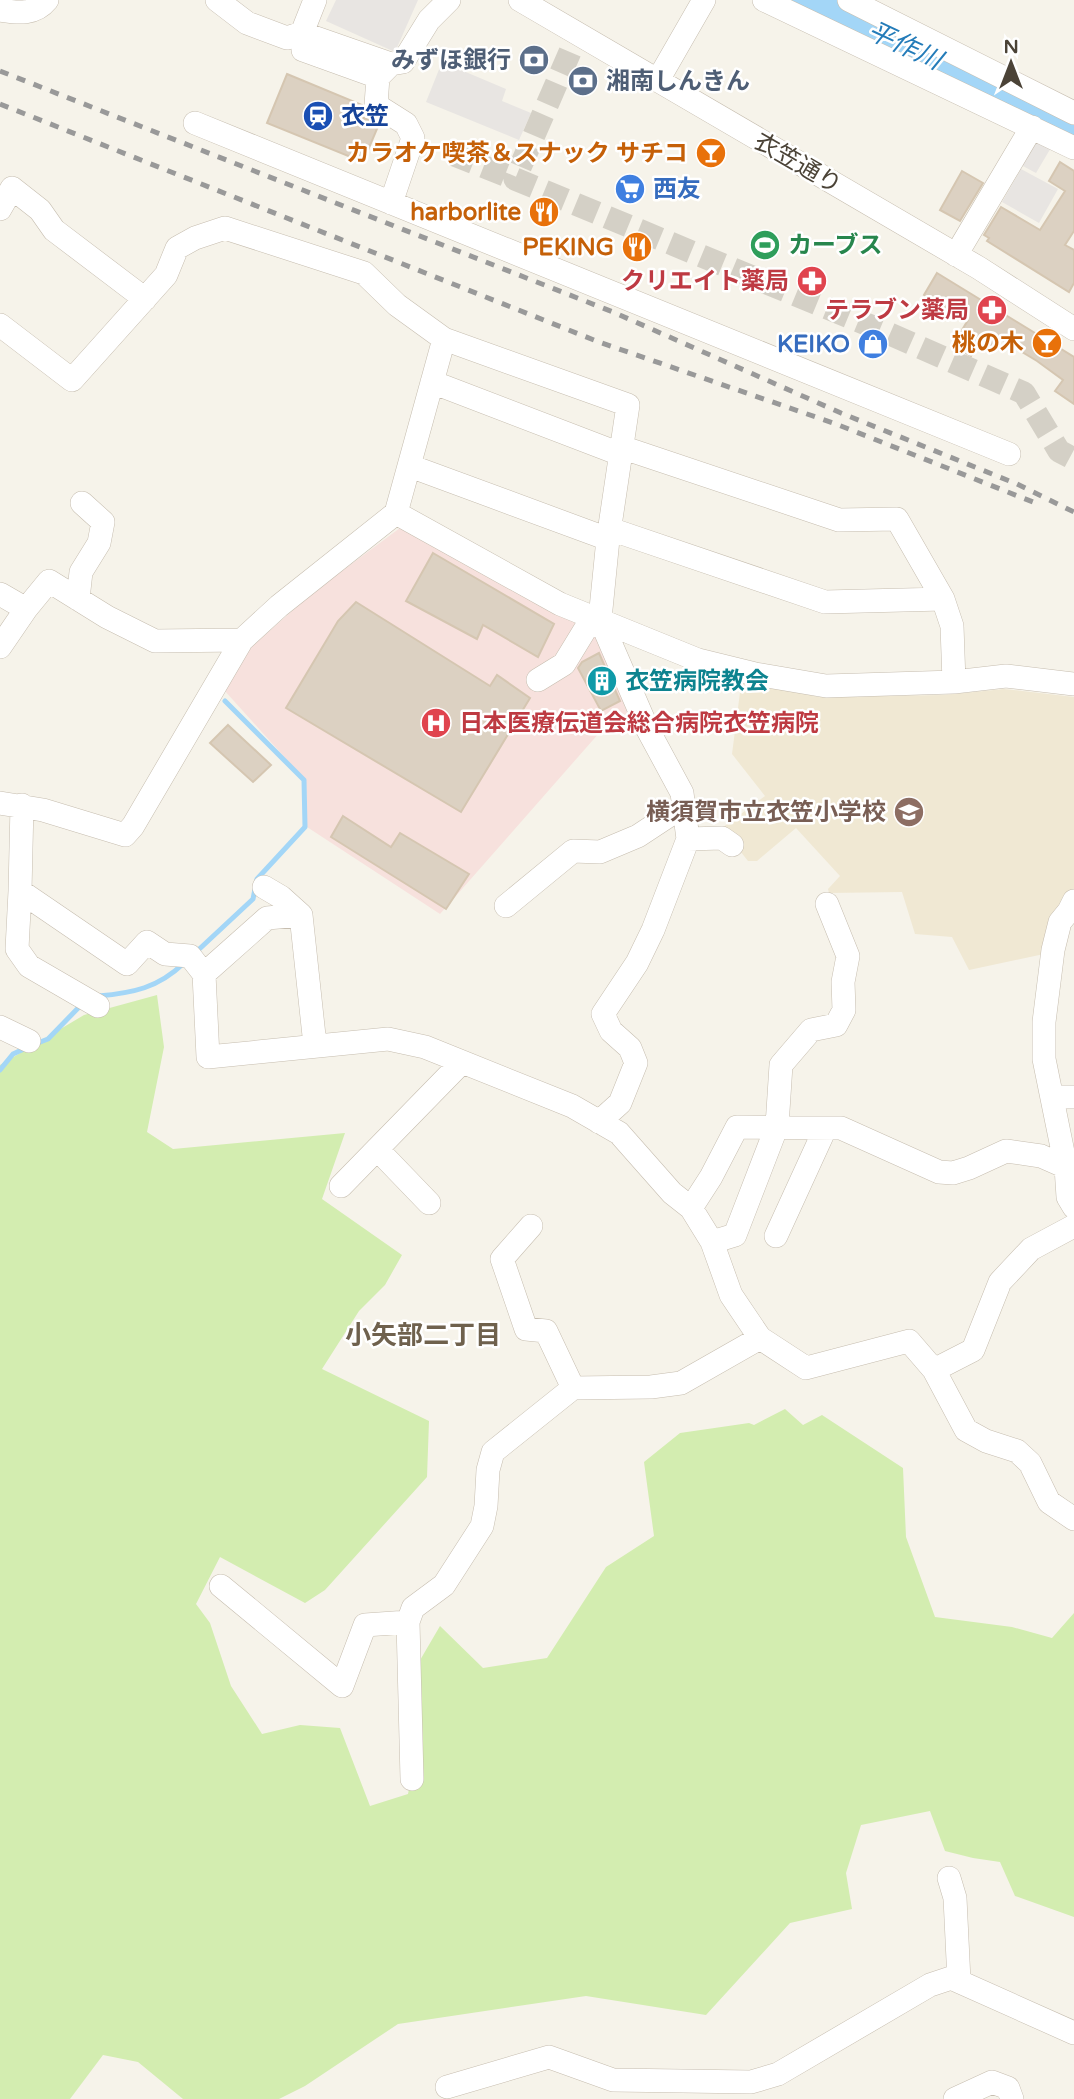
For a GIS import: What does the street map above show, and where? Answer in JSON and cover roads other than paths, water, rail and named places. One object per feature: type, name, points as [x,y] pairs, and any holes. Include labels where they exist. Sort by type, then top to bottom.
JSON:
[{"type":"street","points":[[0,10],[30,12],[41,8],[47,0]]},
{"type":"street","points":[[217,0],[247,23],[287,38],[302,33]]},
{"type":"street","points":[[315,0],[302,33],[303,50],[384,71],[404,62],[429,20],[449,0]]},
{"type":"street","name":"衣笠通り","points":[[520,0],[956,255],[1074,329]]},
{"type":"street","points":[[658,80],[704,0]]},
{"type":"street","points":[[764,0],[1074,148]]},
{"type":"street","points":[[849,0],[1074,113]]},
{"type":"street","points":[[384,71],[376,105],[407,124],[414,138],[391,202]]},
{"type":"street","points":[[195,123],[1009,454]]},
{"type":"street","points":[[956,255],[1032,127]]},
{"type":"street","points":[[0,209],[12,188],[40,210],[54,230],[145,299]]},
{"type":"street","points":[[0,325],[72,380],[166,275],[177,248],[195,238],[225,228],[364,273],[397,305],[444,339],[628,405],[609,534],[600,620],[648,730],[682,793],[688,839],[653,930],[637,963],[603,1014],[611,1031],[630,1048],[636,1063],[620,1103],[599,1122]]},
{"type":"street","points":[[98,1006],[29,966],[17,949],[20,891],[11,804],[125,835],[133,826],[242,640],[279,606],[396,513],[444,339]]},
{"type":"street","points":[[432,382],[620,451],[839,520],[897,519],[943,599],[952,626],[954,682]]},
{"type":"street","points":[[410,466],[609,534],[825,601],[943,599]]},
{"type":"street","points":[[78,599],[81,572],[99,543],[103,522],[82,503]]},
{"type":"street","points":[[396,513],[560,604],[698,660],[826,686],[954,682],[1006,676],[1074,684]]},
{"type":"street","points":[[0,647],[49,581],[107,617],[155,641],[242,640]]},
{"type":"street","points":[[0,594],[26,609]]},
{"type":"street","points":[[538,680],[564,664],[586,628],[600,620]]},
{"type":"street","points":[[506,906],[573,851],[600,852],[638,836],[685,805]]},
{"type":"street","points":[[688,839],[722,838],[732,845]]},
{"type":"street","points":[[264,887],[281,897],[301,915],[315,1045]]},
{"type":"street","points":[[20,891],[127,964],[147,942],[165,954],[190,956],[204,974],[208,1057],[388,1039],[425,1047],[572,1106],[619,1133],[672,1193],[691,1208],[712,1242],[730,1295],[760,1338],[806,1368],[909,1341],[934,1370],[966,1430],[986,1441],[1017,1451],[1030,1463],[1049,1502],[1074,1519]]},
{"type":"street","points":[[1074,901],[1060,922],[1053,950],[1044,1059],[1063,1097],[1068,1198],[1074,1207]]},
{"type":"street","points":[[712,1242],[734,1236],[777,1126],[781,1065],[811,1030],[836,1025],[844,1010],[843,982],[848,956],[827,904]]},
{"type":"street","points":[[204,974],[267,918],[301,915]]},
{"type":"street","points":[[0,1027],[29,1041]]},
{"type":"street","points":[[341,1186],[462,1062]]},
{"type":"street","points":[[691,1208],[737,1127],[841,1128],[939,1172],[969,1168],[1006,1151],[1041,1156],[1066,1167]]},
{"type":"street","points":[[776,1236],[825,1129]]},
{"type":"street","points":[[377,1149],[429,1203]]},
{"type":"street","points":[[531,1226],[502,1259],[526,1329],[546,1331],[573,1388]]},
{"type":"street","points":[[934,1370],[973,1350],[1000,1282],[1031,1248],[1074,1226]]},
{"type":"street","points":[[412,1779],[408,1622],[413,1608],[444,1585],[482,1526],[488,1470],[493,1452],[573,1388],[651,1387],[681,1382],[760,1338]]},
{"type":"street","points":[[221,1586],[342,1686],[365,1625],[408,1622]]},
{"type":"street","points":[[949,1878],[955,1898],[959,1981]]},
{"type":"street","points":[[447,2087],[549,2057],[613,2080],[751,2082],[778,2074],[930,1985],[951,1979],[1074,2033]]},
{"type":"street","points":[[955,2099],[992,2082],[1008,2088],[1012,2099]]},
{"type":"waterway","name":"平作川","points":[[806,0],[933,56],[1074,135]]},
{"type":"waterway","points":[[194,954],[253,899],[257,879],[305,827],[304,780],[225,701]]},
{"type":"waterway","points":[[98,996],[123,993],[155,984],[184,963]]},
{"type":"waterway","points":[[35,1044],[48,1039],[83,1003]]},
{"type":"waterway","points":[[0,1070],[13,1054],[26,1048]]},
{"type":"tunnel","points":[[570,52],[515,179],[883,331],[1024,393],[1059,451],[1074,459]]},
{"type":"tunnel","points":[[452,154],[515,179]]},
{"type":"railway","points":[[0,71],[613,312],[841,413],[1017,484],[1074,512]]},
{"type":"railway","points":[[0,104],[599,342],[836,424],[1038,504]]},
{"type":"place","name":"みずほ銀行","points":[[534,60]]},
{"type":"place","name":"湘南しんきん","points":[[583,81]]},
{"type":"place","name":"衣笠","points":[[318,116]]},
{"type":"place","name":"カラオケ喫茶＆スナック サチコ","points":[[711,153]]},
{"type":"place","name":"西友","points":[[630,189]]},
{"type":"place","name":"harborlite","points":[[544,212]]},
{"type":"place","name":"カーブス","points":[[765,245]]},
{"type":"place","name":"PEKING","points":[[637,247]]},
{"type":"place","name":"クリエイト薬局","points":[[812,281]]},
{"type":"place","name":"テラブン薬局","points":[[992,310]]},
{"type":"place","name":"桃の木","points":[[1047,343]]},
{"type":"place","name":"KEIKO","points":[[873,344]]},
{"type":"place","name":"衣笠病院教会","points":[[602,681]]},
{"type":"place","name":"日本医療伝道会総合病院衣笠病院","points":[[436,723]]},
{"type":"place","name":"横須賀市立衣笠小学校","points":[[909,812]]},
{"type":"district","name":"小矢部二丁目","points":[[423,1335]]}]
